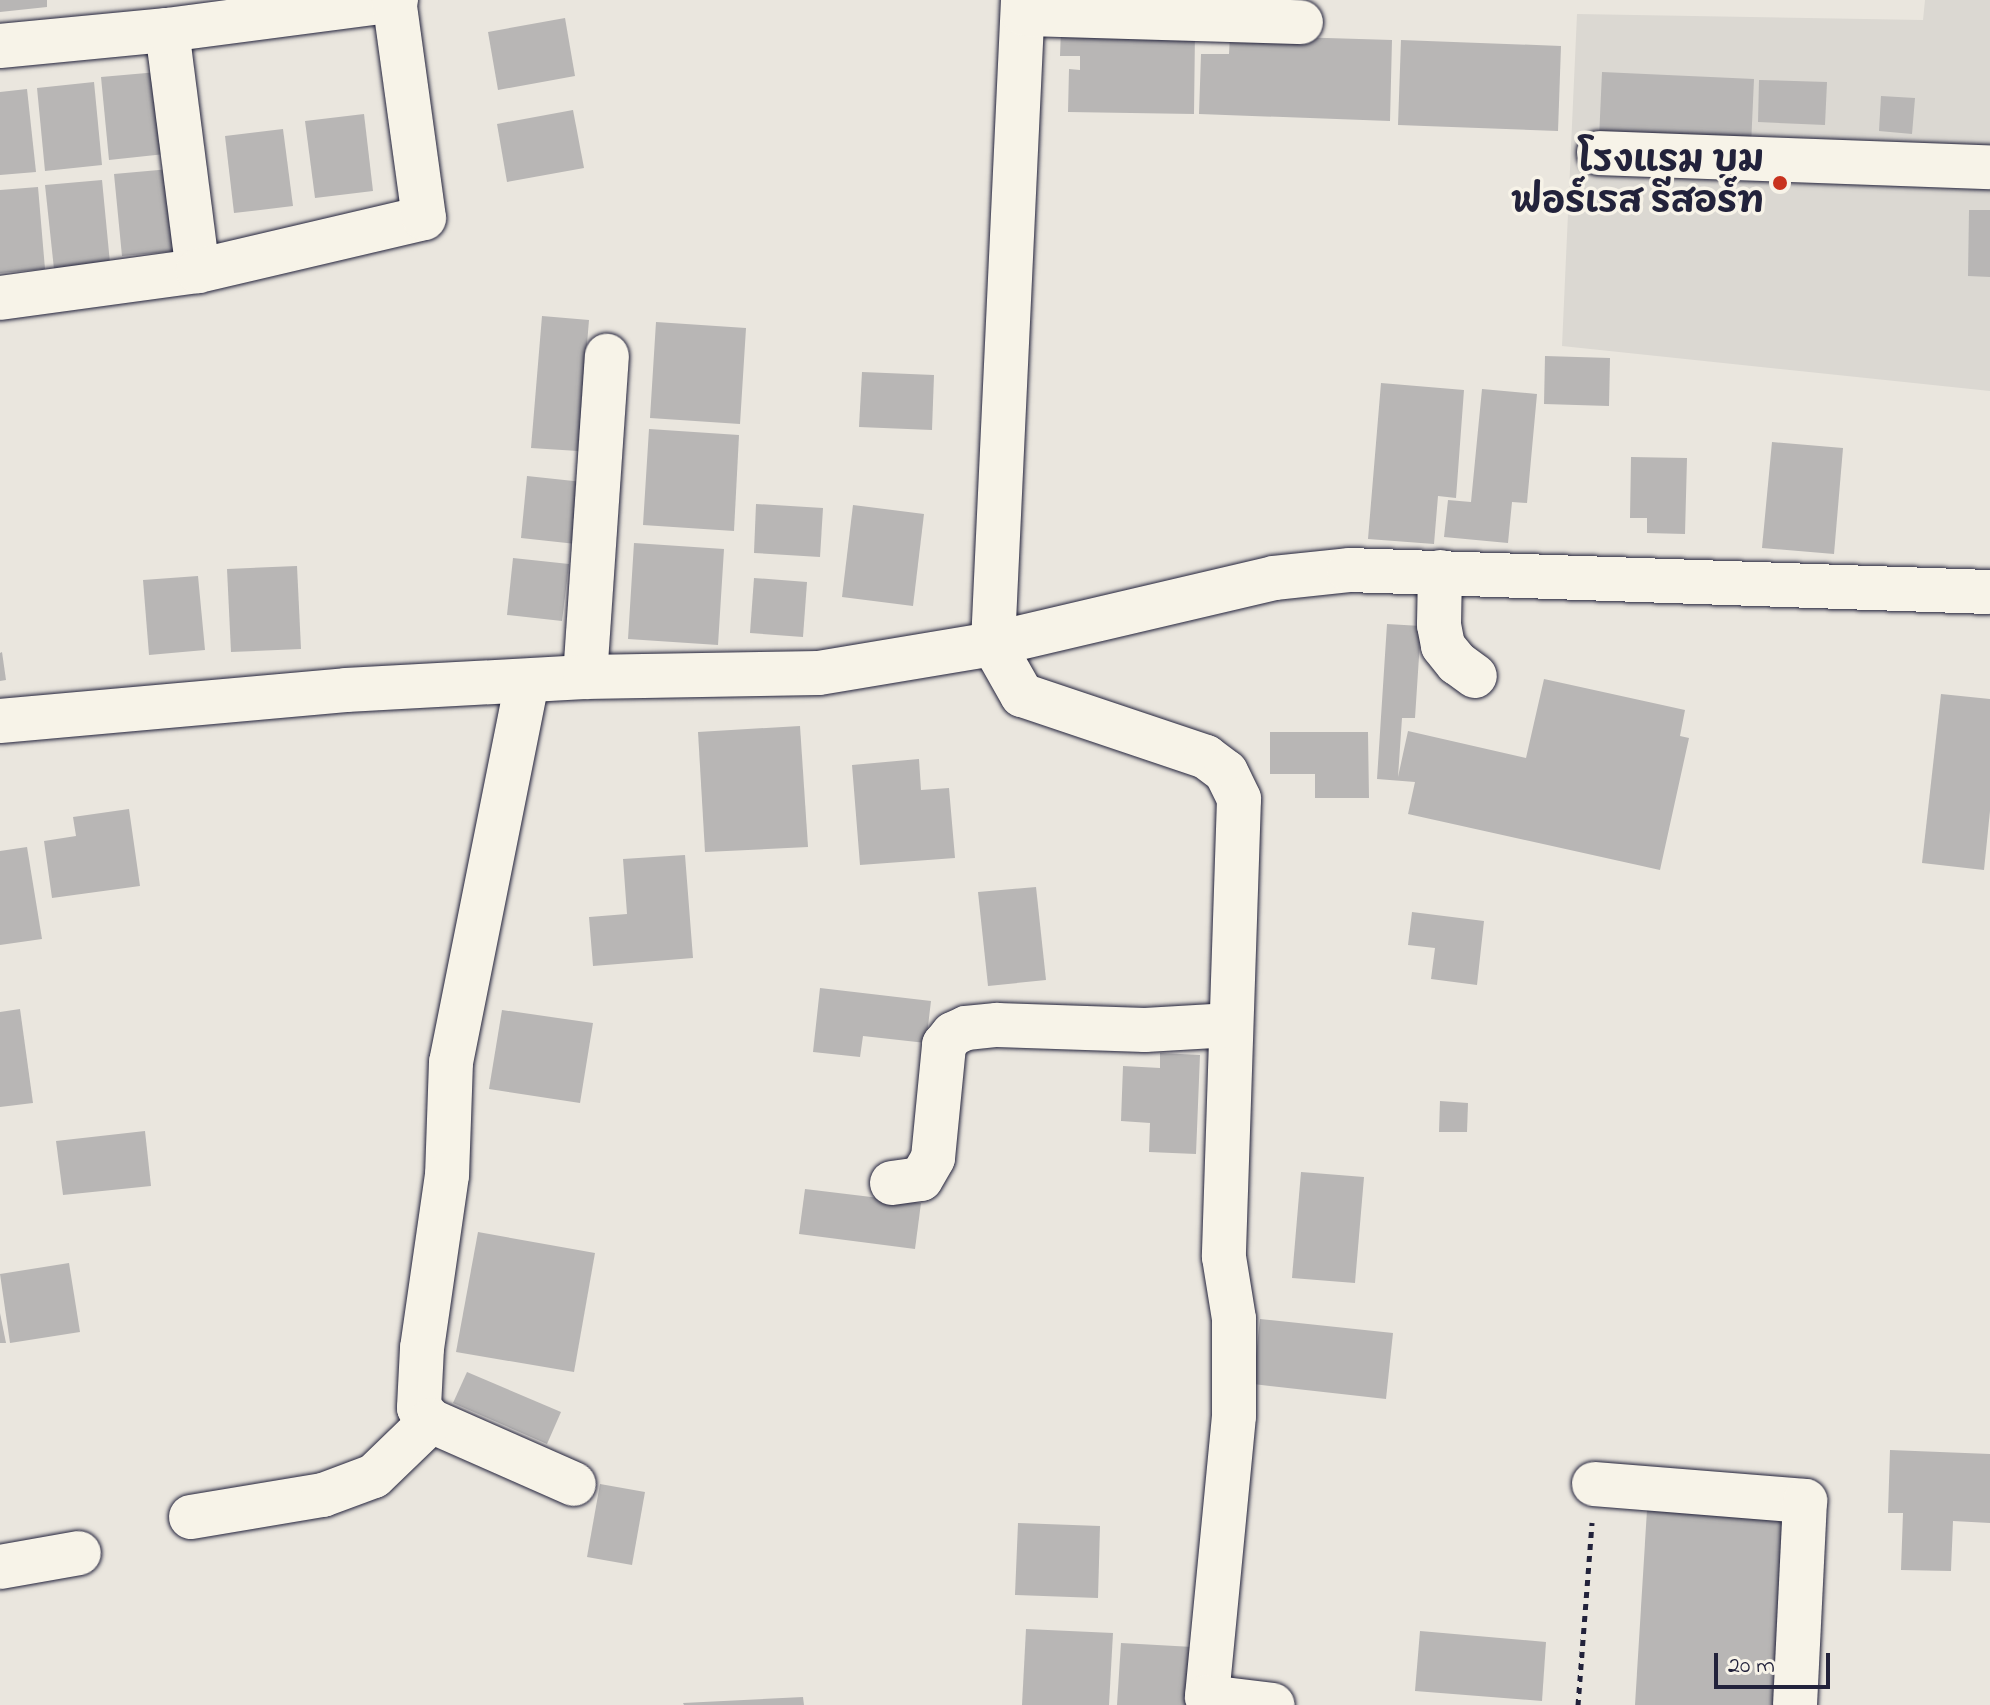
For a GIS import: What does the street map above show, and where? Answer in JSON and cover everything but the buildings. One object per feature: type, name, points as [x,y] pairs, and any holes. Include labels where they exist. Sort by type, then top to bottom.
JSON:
[{"type":"street","points":[[0,46],[167,30],[395,0],[424,218],[198,271],[0,298]]},
{"type":"street","points":[[1273,1705],[1207,1697],[1234,1416],[1234,1319],[1224,1257],[1240,807],[1230,778],[1206,757],[1022,695],[993,644],[1023,7],[1301,22]]},
{"type":"street","points":[[167,30],[198,271]]},
{"type":"street","points":[[1599,153],[1990,167]]},
{"type":"street","points":[[585,677],[607,356]]},
{"type":"street","points":[[0,721],[346,690],[585,677],[819,673],[993,644],[1274,578],[1349,570],[1990,592]]},
{"type":"street","points":[[1440,572],[1439,625],[1443,646],[1457,663],[1475,676]]},
{"type":"street","points":[[527,682],[451,1062],[447,1175],[422,1348],[419,1408],[431,1421],[574,1484]]},
{"type":"street","points":[[892,1183],[921,1179],[933,1158],[944,1045],[953,1034],[966,1028],[997,1025],[1145,1030],[1231,1025]]},
{"type":"street","points":[[191,1517],[323,1495],[374,1476],[431,1421]]},
{"type":"street","points":[[1594,1484],[1805,1501],[1795,1705]]},
{"type":"street","points":[[0,1567],[79,1553]]},
{"type":"path","points":[[1578,1705],[1594,1484]]},
{"type":"shaded area","name":"โรงแรม บูม ฟอร์เรส รีสอร์ท","points":[[1925,0],[1990,0],[1990,391],[1562,346],[1577,14],[1923,20]]},
{"type":"place","name":"โรงแรม บูม ฟอร์เรส รีสอร์ท","points":[[1780,183]]}]
